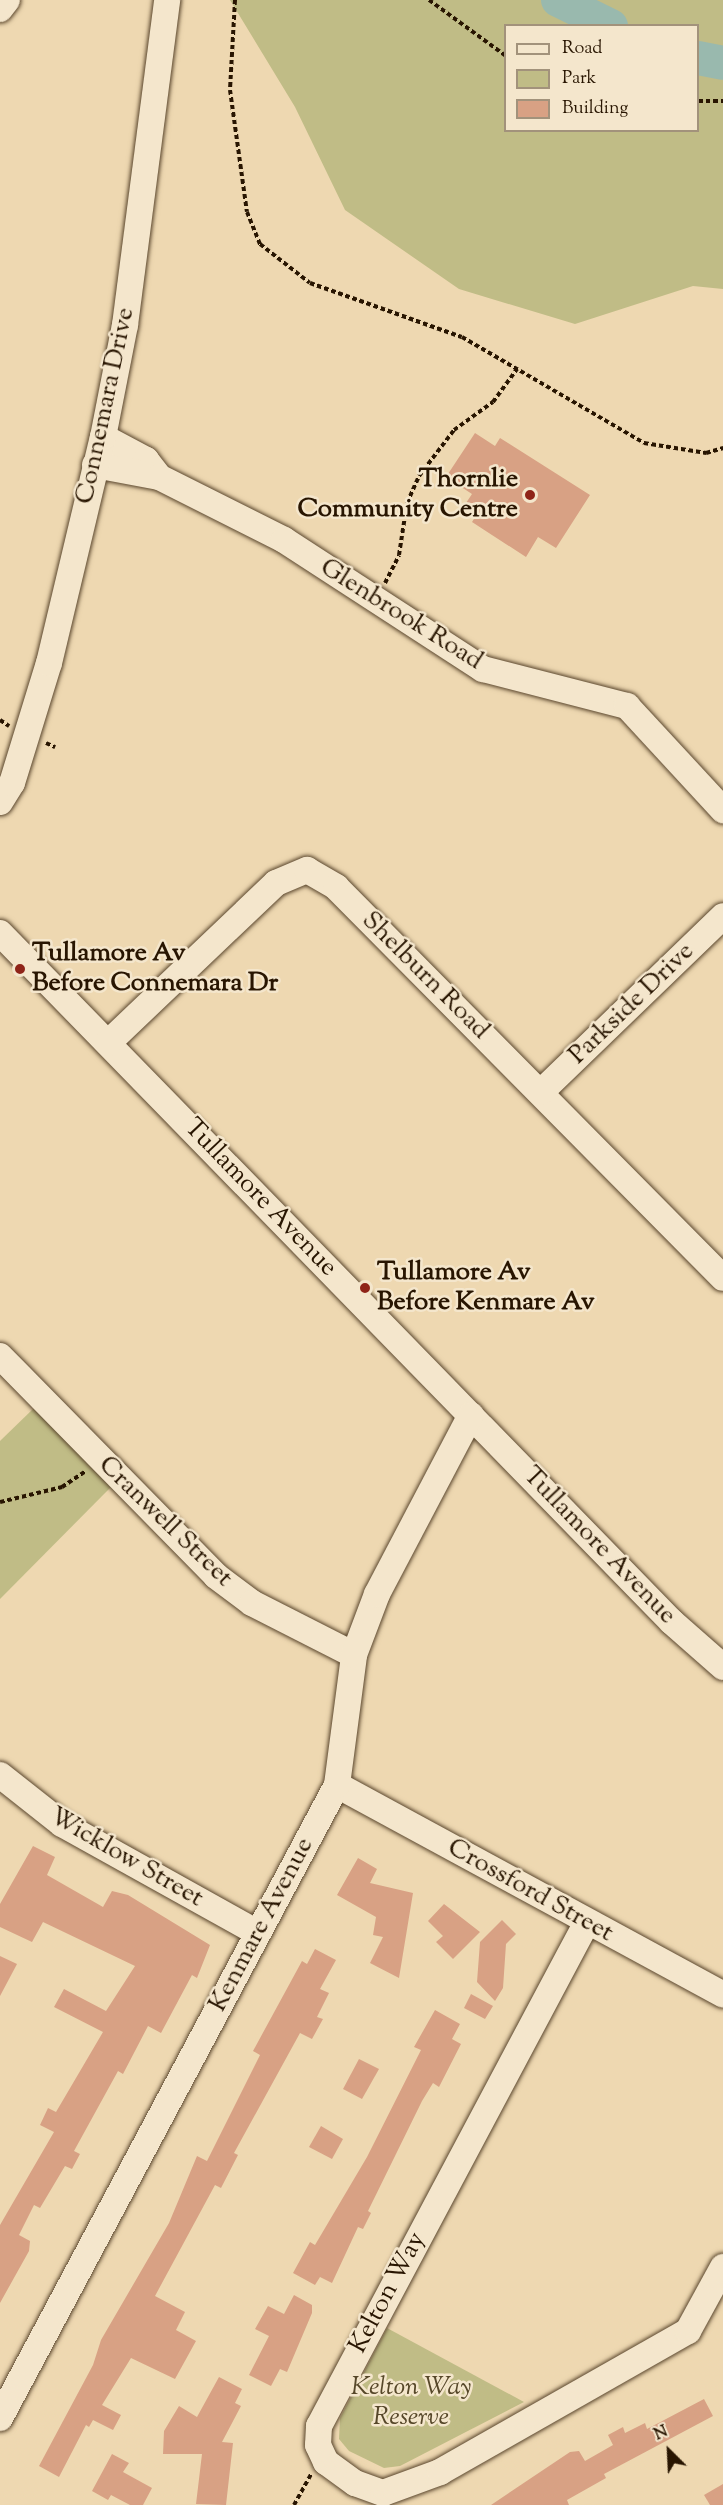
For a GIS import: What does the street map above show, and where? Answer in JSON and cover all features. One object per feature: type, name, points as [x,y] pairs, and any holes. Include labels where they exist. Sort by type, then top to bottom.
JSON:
[{"type":"street","points":[[0,9],[7,0]]},
{"type":"street","name":"Connemara Drive","points":[[6,774],[49,663],[103,436],[125,325],[167,0]]},
{"type":"street","name":"Glenbrook Road","points":[[103,436],[146,460],[159,477]]},
{"type":"street","name":"Glenbrook Road","points":[[95,465],[159,477],[284,540],[483,669],[627,706],[723,810]]},
{"type":"street","name":"Shelburn Road","points":[[108,1043],[276,883],[307,870],[336,886],[723,1278]]},
{"type":"street","name":"Parkside Drive","points":[[541,1092],[723,916]]},
{"type":"street","name":"Tullamore Avenue","points":[[0,933],[672,1622],[723,1667]]},
{"type":"street","name":"Cranwell Street","points":[[0,1356],[216,1576],[252,1603],[354,1655]]},
{"type":"street","name":"Kenmare Avenue","points":[[0,2418],[337,1785],[354,1655],[376,1594],[471,1415]]},
{"type":"street","name":"Crossford Street","points":[[337,1785],[723,1995]]},
{"type":"street","name":"Wicklow Street","points":[[4,1786],[62,1824],[258,1933]]},
{"type":"street","name":"Kelton Way","points":[[326,2462],[318,2445],[319,2426],[343,2376],[587,1923]]},
{"type":"street","points":[[326,2462],[355,2483],[383,2493],[440,2472],[688,2331],[723,2267]]},
{"type":"path","points":[[235,0],[230,90],[247,212],[260,244],[310,283],[462,337],[644,443],[706,453],[723,448]]},
{"type":"path","points":[[429,0],[504,55]]},
{"type":"path","points":[[699,101],[723,101]]},
{"type":"path","points":[[376,600],[399,555],[407,503],[419,476],[454,430],[493,402],[517,369]]},
{"type":"path","points":[[0,1502],[62,1487],[99,1458]]},
{"type":"path","points":[[294,2505],[315,2468],[326,2462]]},
{"type":"green space","points":[[230,0],[723,0],[723,289],[693,286],[575,324],[459,289],[345,210],[295,107]]},
{"type":"green space","points":[[34,1408],[111,1487],[0,1599],[0,1441]]},
{"type":"green space","name":"Kelton Way Reserve","points":[[387,2328],[524,2402],[400,2466],[384,2468],[349,2451],[339,2439],[340,2418]]},
{"type":"building","name":"Thornlie Community Centre","points":[[475,433],[495,446],[500,438],[590,495],[556,548],[538,537],[526,557],[472,522],[479,511],[466,503],[472,494],[446,477]]},
{"type":"building","points":[[33,1846],[55,1857],[47,1875],[103,1907],[112,1891],[128,1895],[210,1945],[197,1978],[192,1975],[161,2033],[148,2026],[123,2074],[118,2071],[74,2151],[80,2154],[72,2169],[65,2166],[40,2208],[34,2205],[19,2235],[30,2241],[29,2251],[0,2303],[0,2225],[54,2132],[40,2125],[48,2108],[56,2112],[103,2032],[54,2007],[64,1989],[106,2011],[135,1966],[43,1922],[32,1942],[0,1927],[0,1904]]},
{"type":"building","points":[[358,1858],[377,1869],[370,1883],[413,1893],[399,1978],[370,1963],[383,1937],[373,1935],[376,1917],[337,1895]]},
{"type":"building","points":[[444,1904],[480,1932],[453,1959],[436,1942],[443,1936],[428,1921]]},
{"type":"building","points":[[502,1920],[516,1934],[506,1944],[503,1988],[495,2001],[477,1982],[480,1942]]},
{"type":"building","points":[[315,1949],[336,1960],[320,1989],[329,1993],[317,2017],[323,2019],[312,2039],[300,2033],[234,2153],[238,2155],[221,2188],[215,2185],[155,2296],[185,2312],[176,2330],[196,2341],[175,2379],[131,2358],[102,2405],[121,2415],[113,2430],[93,2420],[89,2427],[86,2425],[59,2477],[39,2466],[93,2365],[101,2340],[169,2223],[197,2156],[207,2161],[260,2055],[253,2051],[302,1961],[307,1964]]},
{"type":"building","points":[[0,1956],[17,1964],[0,1996]]},
{"type":"building","points":[[471,1994],[493,2006],[485,2019],[464,2008]]},
{"type":"building","points":[[435,2010],[460,2024],[452,2039],[461,2044],[439,2087],[433,2083],[422,2101],[368,2211],[371,2213],[363,2229],[358,2227],[332,2283],[320,2277],[315,2285],[293,2273],[310,2242],[315,2245],[367,2157],[421,2050],[414,2047]]},
{"type":"building","points":[[359,2059],[379,2069],[362,2099],[343,2089]]},
{"type":"building","points":[[321,2126],[343,2139],[332,2159],[309,2147]]},
{"type":"building","points":[[294,2295],[312,2305],[312,2313],[287,2372],[280,2369],[271,2386],[249,2375],[269,2336],[255,2329],[268,2306],[284,2314]]},
{"type":"building","points":[[219,2377],[242,2389],[235,2403],[241,2406],[222,2442],[233,2443],[226,2505],[196,2504],[202,2454],[163,2454],[164,2431],[179,2406],[197,2417]]},
{"type":"building","points":[[704,2399],[713,2416],[604,2474],[606,2478],[567,2500],[569,2505],[491,2505],[570,2452],[579,2451],[585,2461],[613,2445],[608,2435],[623,2427],[625,2433],[645,2423],[647,2429]]},
{"type":"building","points":[[112,2454],[129,2463],[123,2472],[152,2488],[143,2505],[130,2505],[111,2495],[108,2500],[92,2491]]},
{"type":"building","points":[[723,2484],[723,2505],[710,2505],[704,2495]]},
{"type":"waterway","points":[[558,0],[607,24]]},
{"type":"waterway","points":[[699,58],[723,63]]},
{"type":"place","name":"Thornlie Community Centre","points":[[530,495]]},
{"type":"place","name":"Tullamore Av Before Connemara Dr","points":[[20,969]]},
{"type":"place","name":"Tullamore Av Before Kenmare Av","points":[[365,1288]]}]
